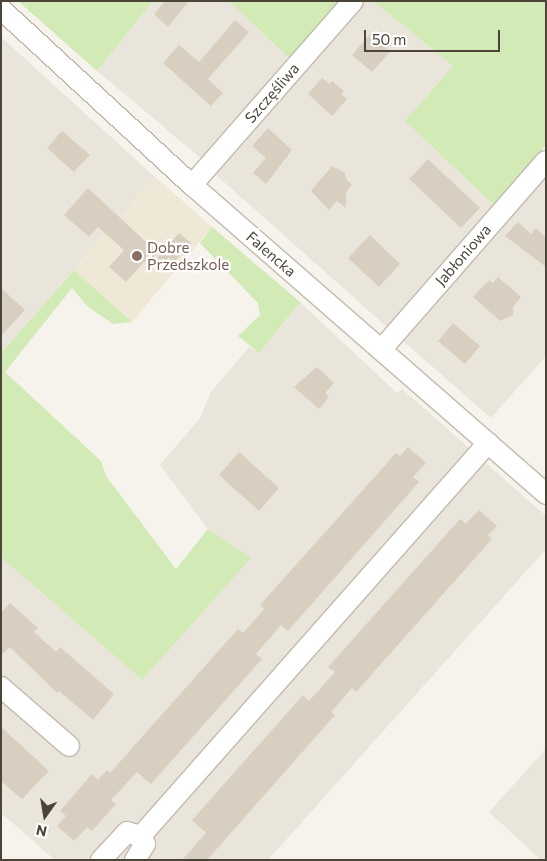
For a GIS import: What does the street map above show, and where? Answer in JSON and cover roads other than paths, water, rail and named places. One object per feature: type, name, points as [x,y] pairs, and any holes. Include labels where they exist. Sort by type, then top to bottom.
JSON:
[{"type":"street","name":"Szczęśliwa","points":[[192,185],[353,1]]},
{"type":"street","name":"Falencka","points":[[1,9],[192,185],[546,494]]},
{"type":"street","name":"Jabłoniowa","points":[[381,350],[546,161]]},
{"type":"street","points":[[140,837],[488,444]]},
{"type":"street","points":[[1,687],[69,746]]},
{"type":"street","points":[[101,860],[123,833],[133,833],[140,837],[144,848],[136,860]]},
{"type":"place","name":"Dobre Przedszkole","points":[[137,256]]}]
